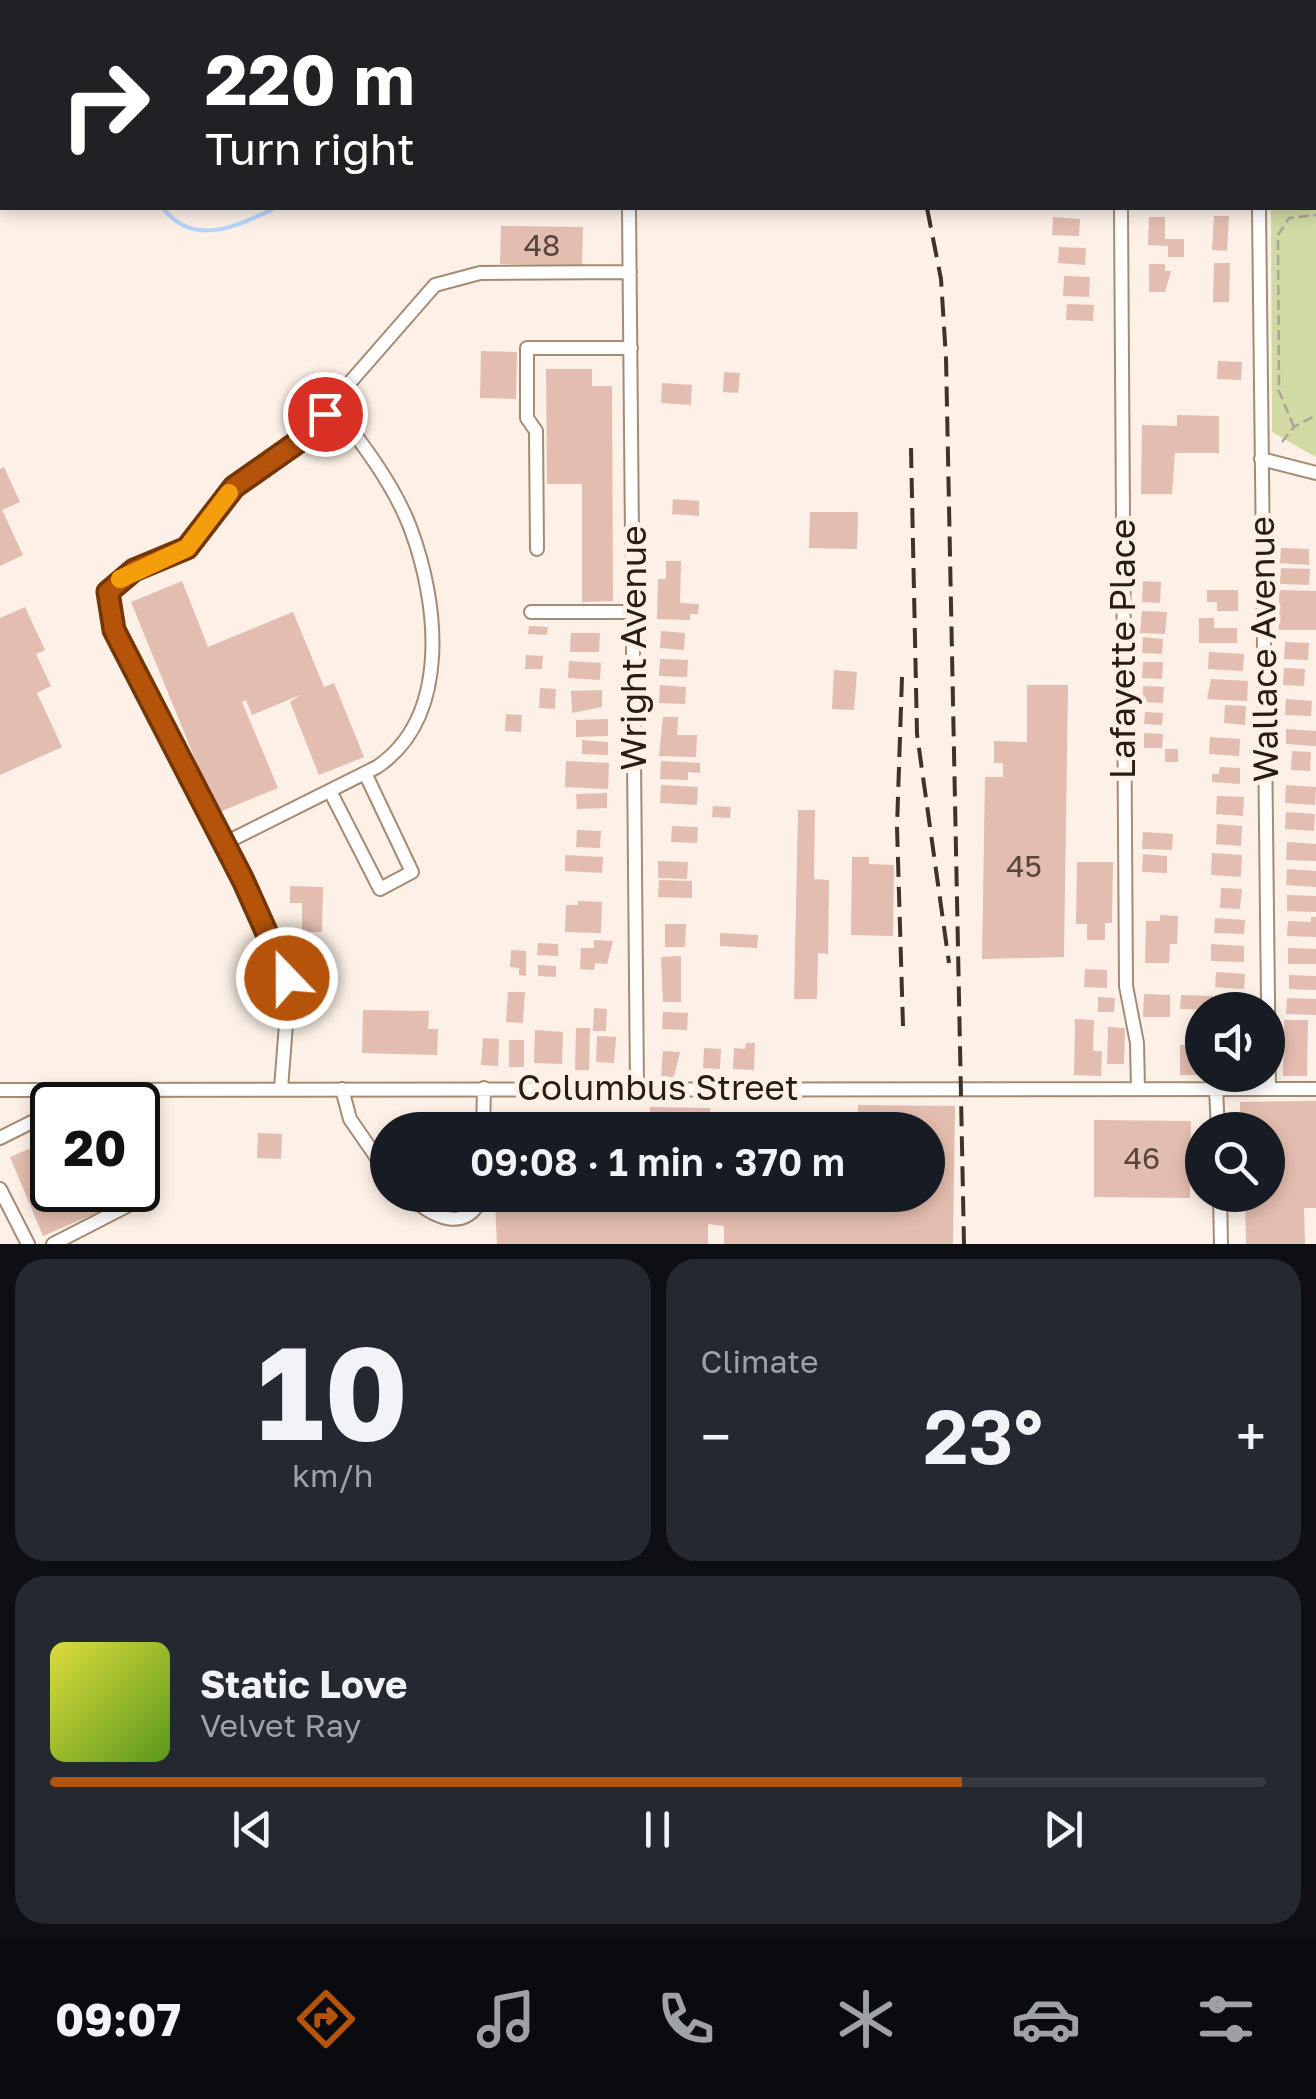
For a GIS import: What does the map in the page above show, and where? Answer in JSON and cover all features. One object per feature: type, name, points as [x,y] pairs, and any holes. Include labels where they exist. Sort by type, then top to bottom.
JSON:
[{"type":"street","name":"Wright Avenue","points":[[630,210],[636,1088]]},
{"type":"street","name":"Lafayette Place","points":[[1122,210],[1126,986],[1136,1034],[1138,1088]]},
{"type":"street","name":"Wallace Avenue","points":[[1259,210],[1268,992]]},
{"type":"street","points":[[281,1089],[287,978],[225,843],[114,630],[108,592],[134,570],[187,548],[234,487],[298,442],[434,285],[480,273],[630,272]]},
{"type":"street","points":[[537,549],[536,431],[527,418],[526,348],[631,348]]},
{"type":"street","points":[[225,843],[398,753],[422,713],[430,672],[431,604],[409,524],[368,452],[332,404]]},
{"type":"street","points":[[1261,459],[1316,474]]},
{"type":"street","points":[[531,612],[634,612]]},
{"type":"street","points":[[330,791],[380,889],[412,872],[365,773]]},
{"type":"street","points":[[483,1112],[484,1088]]},
{"type":"street","points":[[342,1089],[350,1119],[370,1148]]},
{"type":"street","name":"Columbus Street","points":[[160,1090],[1185,1089]]},
{"type":"street","name":"Columbus Street","points":[[1285,1089],[1316,1089]]},
{"type":"street","name":"Columbus Street","points":[[0,1090],[30,1090]]},
{"type":"street","points":[[0,1138],[30,1123]]},
{"type":"street","points":[[0,1189],[28,1244]]},
{"type":"street","points":[[53,1244],[115,1212]]},
{"type":"street","points":[[431,1212],[450,1220],[462,1220],[472,1212]]},
{"type":"street","points":[[1220,1212],[1221,1244]]},
{"type":"path","points":[[1294,427],[1279,391],[1278,235],[1289,218],[1316,216]]},
{"type":"path","points":[[1282,442],[1294,427],[1316,414]]},
{"type":"green space","points":[[1271,210],[1316,210],[1316,457],[1272,432]]},
{"type":"building","points":[[1214,216],[1229,216],[1227,251],[1212,250]]},
{"type":"building","points":[[1053,217],[1080,219],[1079,236],[1052,235]]},
{"type":"building","points":[[1149,217],[1165,217],[1165,239],[1184,239],[1184,257],[1168,257],[1168,246],[1148,245]]},
{"type":"building","points":[[501,226],[583,227],[582,266],[500,264]]},
{"type":"building","points":[[1059,247],[1086,248],[1085,265],[1058,263]]},
{"type":"building","points":[[1214,263],[1230,263],[1229,302],[1213,302]]},
{"type":"building","points":[[1149,264],[1165,264],[1165,271],[1171,271],[1165,292],[1149,292]]},
{"type":"building","points":[[1064,276],[1090,277],[1089,297],[1063,296]]},
{"type":"building","points":[[1067,304],[1094,305],[1093,321],[1066,320]]},
{"type":"building","points":[[481,351],[517,352],[516,399],[480,398]]},
{"type":"building","points":[[1218,361],[1242,362],[1241,380],[1217,379]]},
{"type":"building","points":[[546,369],[592,369],[592,386],[612,386],[613,601],[582,602],[582,484],[547,484]]},
{"type":"building","points":[[724,372],[740,373],[738,393],[723,392]]},
{"type":"building","points":[[662,383],[692,385],[691,405],[661,403]]},
{"type":"building","points":[[1177,415],[1219,416],[1219,453],[1175,453],[1172,494],[1141,494],[1142,425],[1177,426]]},
{"type":"building","points":[[4,467],[20,502],[2,510],[23,555],[0,566],[0,469]]},
{"type":"building","points":[[673,499],[699,501],[699,516],[672,514]]},
{"type":"building","points":[[810,512],[858,512],[857,549],[809,548]]},
{"type":"building","points":[[1281,548],[1309,549],[1309,565],[1280,563]]},
{"type":"building","points":[[666,561],[681,561],[680,603],[699,604],[698,614],[690,614],[690,620],[657,619],[658,579],[666,579]]},
{"type":"building","points":[[1281,568],[1310,569],[1309,585],[1280,584]]},
{"type":"building","points":[[182,581],[208,647],[293,612],[324,687],[334,683],[364,757],[319,775],[290,702],[300,695],[252,715],[246,700],[242,702],[278,788],[217,813],[131,602]]},
{"type":"building","points":[[1143,581],[1161,582],[1160,603],[1142,602]]},
{"type":"building","points":[[1207,590],[1238,590],[1238,611],[1217,611],[1217,602],[1207,602]]},
{"type":"building","points":[[1279,590],[1316,591],[1316,630],[1279,630]]},
{"type":"building","points":[[25,607],[45,650],[36,654],[51,686],[37,693],[62,747],[0,775],[0,618]]},
{"type":"building","points":[[1142,611],[1167,612],[1165,634],[1140,633]]},
{"type":"building","points":[[1199,618],[1214,618],[1214,628],[1237,628],[1237,643],[1199,643]]},
{"type":"building","points":[[529,626],[548,627],[547,635],[528,634]]},
{"type":"building","points":[[661,631],[685,633],[684,650],[660,648]]},
{"type":"building","points":[[571,633],[600,633],[599,652],[570,652]]},
{"type":"building","points":[[1143,637],[1163,639],[1162,654],[1142,653]]},
{"type":"building","points":[[1285,642],[1309,643],[1308,660],[1284,659]]},
{"type":"building","points":[[1209,652],[1244,654],[1243,671],[1208,669]]},
{"type":"building","points":[[526,655],[543,656],[542,669],[525,669]]},
{"type":"building","points":[[660,659],[688,660],[687,677],[659,676]]},
{"type":"building","points":[[569,661],[601,663],[600,680],[568,678]]},
{"type":"building","points":[[1143,662],[1163,662],[1162,679],[1142,678]]},
{"type":"building","points":[[1284,668],[1305,669],[1304,686],[1283,685]]},
{"type":"building","points":[[834,670],[857,672],[854,710],[832,709]]},
{"type":"building","points":[[1211,679],[1248,681],[1247,701],[1207,699]]},
{"type":"building","points":[[660,685],[686,687],[685,704],[659,703]]},
{"type":"building","points":[[1027,685],[1068,685],[1064,957],[982,959],[985,777],[1003,777],[1003,763],[994,763],[994,741],[1027,742]]},
{"type":"building","points":[[1143,686],[1164,687],[1163,703],[1142,702]]},
{"type":"building","points":[[540,688],[556,689],[555,709],[539,708]]},
{"type":"building","points":[[602,690],[602,707],[572,713],[571,691]]},
{"type":"building","points":[[1286,699],[1312,701],[1311,716],[1285,715]]},
{"type":"building","points":[[1225,705],[1246,706],[1245,725],[1224,723]]},
{"type":"building","points":[[1145,712],[1163,713],[1162,725],[1144,724]]},
{"type":"building","points":[[506,714],[522,715],[521,732],[505,731]]},
{"type":"building","points":[[663,717],[678,717],[677,735],[697,735],[696,757],[659,756]]},
{"type":"building","points":[[608,719],[608,736],[576,737],[576,720]]},
{"type":"building","points":[[1286,729],[1316,731],[1316,746],[1286,744]]},
{"type":"building","points":[[1144,733],[1163,734],[1162,748],[1144,748]]},
{"type":"building","points":[[1210,737],[1240,739],[1239,756],[1209,754]]},
{"type":"building","points":[[582,740],[608,742],[608,755],[582,754]]},
{"type":"building","points":[[1165,749],[1178,749],[1178,762],[1165,762]]},
{"type":"building","points":[[1292,751],[1311,752],[1310,771],[1291,770]]},
{"type":"building","points":[[566,761],[609,763],[608,789],[565,787]]},
{"type":"building","points":[[661,761],[700,763],[700,773],[688,772],[688,780],[660,779]]},
{"type":"building","points":[[1220,767],[1240,768],[1240,784],[1212,782],[1212,774],[1219,774]]},
{"type":"building","points":[[661,785],[698,787],[697,805],[660,803]]},
{"type":"building","points":[[1286,785],[1316,787],[1315,805],[1285,803]]},
{"type":"building","points":[[607,793],[607,808],[577,809],[576,794]]},
{"type":"building","points":[[1217,796],[1244,797],[1243,816],[1216,814]]},
{"type":"building","points":[[713,806],[731,807],[730,818],[712,817]]},
{"type":"building","points":[[798,810],[815,810],[814,879],[829,880],[828,954],[818,953],[817,999],[794,999]]},
{"type":"building","points":[[1286,812],[1315,814],[1314,831],[1285,829]]},
{"type":"building","points":[[1217,824],[1242,826],[1241,846],[1216,844]]},
{"type":"building","points":[[672,826],[698,827],[697,843],[671,842]]},
{"type":"building","points":[[577,830],[601,831],[600,848],[576,847]]},
{"type":"building","points":[[1143,832],[1173,834],[1172,850],[1142,849]]},
{"type":"building","points":[[1287,842],[1316,844],[1316,861],[1286,860]]},
{"type":"building","points":[[1212,853],[1242,855],[1241,877],[1211,875]]},
{"type":"building","points":[[1143,854],[1167,856],[1167,873],[1142,872]]},
{"type":"building","points":[[565,855],[603,857],[602,873],[565,871]]},
{"type":"building","points":[[852,857],[869,857],[869,864],[894,865],[893,936],[851,935]]},
{"type":"building","points":[[658,861],[688,862],[687,879],[658,878]]},
{"type":"building","points":[[1077,862],[1113,862],[1112,923],[1105,923],[1105,940],[1087,940],[1087,924],[1076,924]]},
{"type":"building","points":[[1287,869],[1316,871],[1316,887],[1286,885]]},
{"type":"building","points":[[659,880],[692,881],[692,898],[658,897]]},
{"type":"building","points":[[290,886],[323,887],[322,932],[302,932],[302,903],[290,903]]},
{"type":"building","points":[[1221,888],[1242,889],[1240,909],[1220,908]]},
{"type":"building","points":[[1287,895],[1316,896],[1316,912],[1287,911]]},
{"type":"building","points":[[578,901],[602,902],[601,933],[565,932],[566,905],[578,905]]},
{"type":"building","points":[[1160,915],[1178,916],[1177,944],[1170,944],[1169,963],[1145,963],[1146,921],[1160,921]]},
{"type":"building","points":[[1311,917],[1316,917],[1316,937],[1287,936],[1288,921],[1311,922]]},
{"type":"building","points":[[1215,918],[1245,920],[1244,934],[1214,933]]},
{"type":"building","points":[[665,924],[686,924],[685,947],[665,947]]},
{"type":"building","points":[[720,933],[758,935],[757,948],[720,946]]},
{"type":"building","points":[[594,940],[613,941],[607,964],[595,963],[594,970],[580,969],[581,948],[594,948]]},
{"type":"building","points":[[538,943],[558,944],[558,956],[537,955]]},
{"type":"building","points":[[1211,944],[1244,946],[1244,962],[1211,961]]},
{"type":"building","points":[[1288,948],[1316,949],[1316,964],[1288,964]]},
{"type":"building","points":[[511,950],[526,951],[526,976],[519,975],[519,968],[510,967]]},
{"type":"building","points":[[681,956],[681,1002],[663,1002],[661,957]]},
{"type":"building","points":[[538,965],[556,966],[556,977],[538,976]]},
{"type":"building","points":[[1085,969],[1107,970],[1107,988],[1084,987]]},
{"type":"building","points":[[1216,972],[1245,974],[1244,989],[1215,987]]},
{"type":"building","points":[[1289,975],[1316,976],[1316,990],[1289,989]]},
{"type":"building","points":[[508,992],[525,992],[523,1023],[506,1022]]},
{"type":"building","points":[[1144,994],[1170,995],[1170,1017],[1143,1017]]},
{"type":"building","points":[[1181,995],[1185,995],[1185,1009],[1180,1009]]},
{"type":"building","points":[[1098,997],[1115,998],[1114,1012],[1098,1012]]},
{"type":"building","points":[[1287,998],[1316,999],[1316,1015],[1286,1014]]},
{"type":"building","points":[[594,1008],[607,1009],[606,1031],[593,1031]]},
{"type":"building","points":[[363,1010],[429,1011],[428,1029],[438,1029],[437,1055],[362,1053]]},
{"type":"building","points":[[663,1012],[688,1013],[687,1030],[662,1029]]},
{"type":"building","points":[[1075,1019],[1094,1020],[1093,1051],[1102,1051],[1101,1076],[1074,1075]]},
{"type":"building","points":[[1285,1020],[1308,1020],[1307,1076],[1285,1076]]},
{"type":"building","points":[[1108,1027],[1125,1028],[1124,1064],[1107,1064]]},
{"type":"building","points":[[576,1028],[590,1028],[589,1070],[575,1070]]},
{"type":"building","points":[[535,1030],[563,1032],[562,1064],[534,1063]]},
{"type":"building","points":[[597,1036],[616,1037],[614,1063],[596,1062]]},
{"type":"building","points":[[483,1038],[499,1039],[498,1066],[481,1065]]},
{"type":"building","points":[[509,1040],[524,1040],[524,1067],[509,1067]]},
{"type":"building","points":[[746,1043],[755,1043],[754,1070],[733,1069],[734,1048],[745,1049]]},
{"type":"building","points":[[1180,1045],[1185,1045],[1185,1075],[1180,1075]]},
{"type":"building","points":[[704,1048],[721,1049],[720,1069],[703,1068]]},
{"type":"building","points":[[663,1051],[680,1052],[674,1077],[661,1077]]},
{"type":"building","points":[[1316,1101],[1316,1208],[1304,1208],[1305,1244],[1246,1244],[1245,1212],[1285,1212],[1285,1112],[1240,1112],[1240,1102]]},
{"type":"building","points":[[858,1105],[955,1106],[953,1244],[724,1244],[724,1226],[708,1224],[708,1244],[497,1244],[495,1212],[945,1212],[945,1112],[858,1112]]},
{"type":"building","points":[[650,1107],[710,1108],[710,1112],[650,1112]]},
{"type":"building","points":[[1094,1120],[1185,1121],[1185,1198],[1094,1197]]},
{"type":"building","points":[[258,1133],[282,1134],[281,1159],[257,1158]]},
{"type":"building","points":[[30,1148],[30,1205],[10,1157]]},
{"type":"building","points":[[33,1212],[99,1212],[43,1236]]},
{"type":"waterway","points":[[165,210],[175,220],[202,230],[231,226],[271,210]]},
{"type":"railway","points":[[927,210],[941,279],[946,358],[964,1244]]},
{"type":"railway","points":[[911,448],[917,734],[949,963]]},
{"type":"railway","points":[[902,677],[897,827],[903,1026]]},
{"type":"slow traffic","points":[[120,579],[187,548],[229,493]]},
{"type":"route","points":[[287,978],[243,880],[114,630],[108,592],[116,581],[134,570],[187,548],[234,487],[298,442],[325,414]]}]
